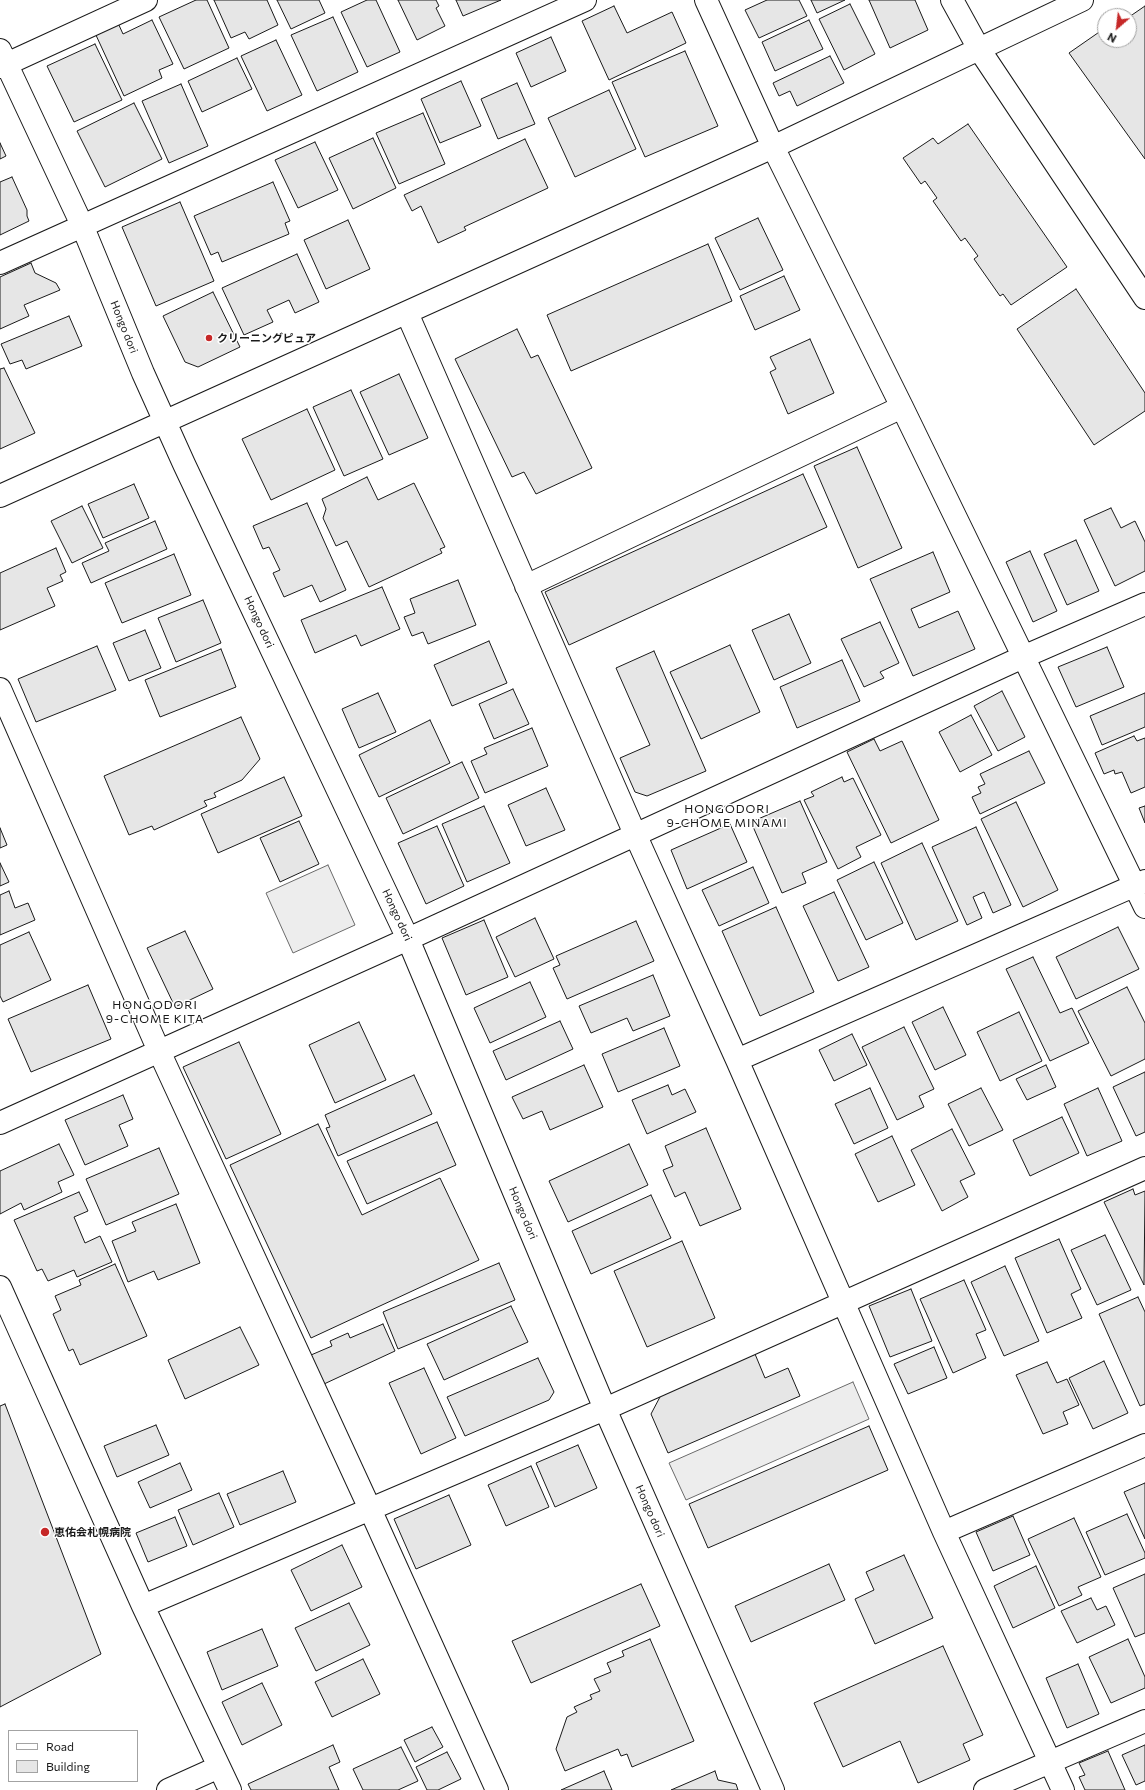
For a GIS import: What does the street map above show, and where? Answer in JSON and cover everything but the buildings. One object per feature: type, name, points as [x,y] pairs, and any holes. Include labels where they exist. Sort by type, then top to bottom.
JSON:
[{"type":"street","points":[[2,60],[146,0]]},
{"type":"street","points":[[0,263],[585,0]]},
{"type":"street","points":[[706,0],[773,147],[902,407],[1023,657],[1140,884],[1145,907]]},
{"type":"street","points":[[952,0],[979,49],[1145,298]]},
{"type":"street","points":[[0,496],[773,147],[1082,0]]},
{"type":"street","name":"Hongo dori","points":[[2,60],[82,225],[164,422],[408,939],[605,1409],[773,1790]]},
{"type":"street","points":[[407,313],[635,834],[737,1060],[944,1532],[1063,1790]]},
{"type":"street","points":[[526,586],[902,407]]},
{"type":"street","points":[[0,1123],[408,939],[1023,657],[1145,604]]},
{"type":"street","points":[[0,689],[159,1051],[370,1509],[497,1790]]},
{"type":"street","points":[[737,1060],[1140,884]]},
{"type":"street","points":[[143,1606],[605,1409],[843,1301],[1145,1168]]},
{"type":"street","points":[[0,1287],[143,1606],[230,1790]]},
{"type":"street","points":[[944,1532],[1145,1445]]},
{"type":"street","points":[[985,1790],[1145,1721]]},
{"type":"street","points":[[168,1790],[219,1767]]},
{"type":"shaded area","points":[[328,865],[355,925],[293,953],[266,893]]},
{"type":"shaded area","points":[[853,1382],[869,1419],[686,1500],[669,1463]]},
{"type":"place","name":"クリーニングピュア","points":[[209,338]]},
{"type":"place","name":"恵佑会札幌病院","points":[[45,1532]]},
{"type":"district","name":"HONGODORI 9-CHOME MINAMI","points":[[727,816]]},
{"type":"district","name":"HONGODORI 9-CHOME KITA","points":[[155,1012]]}]
